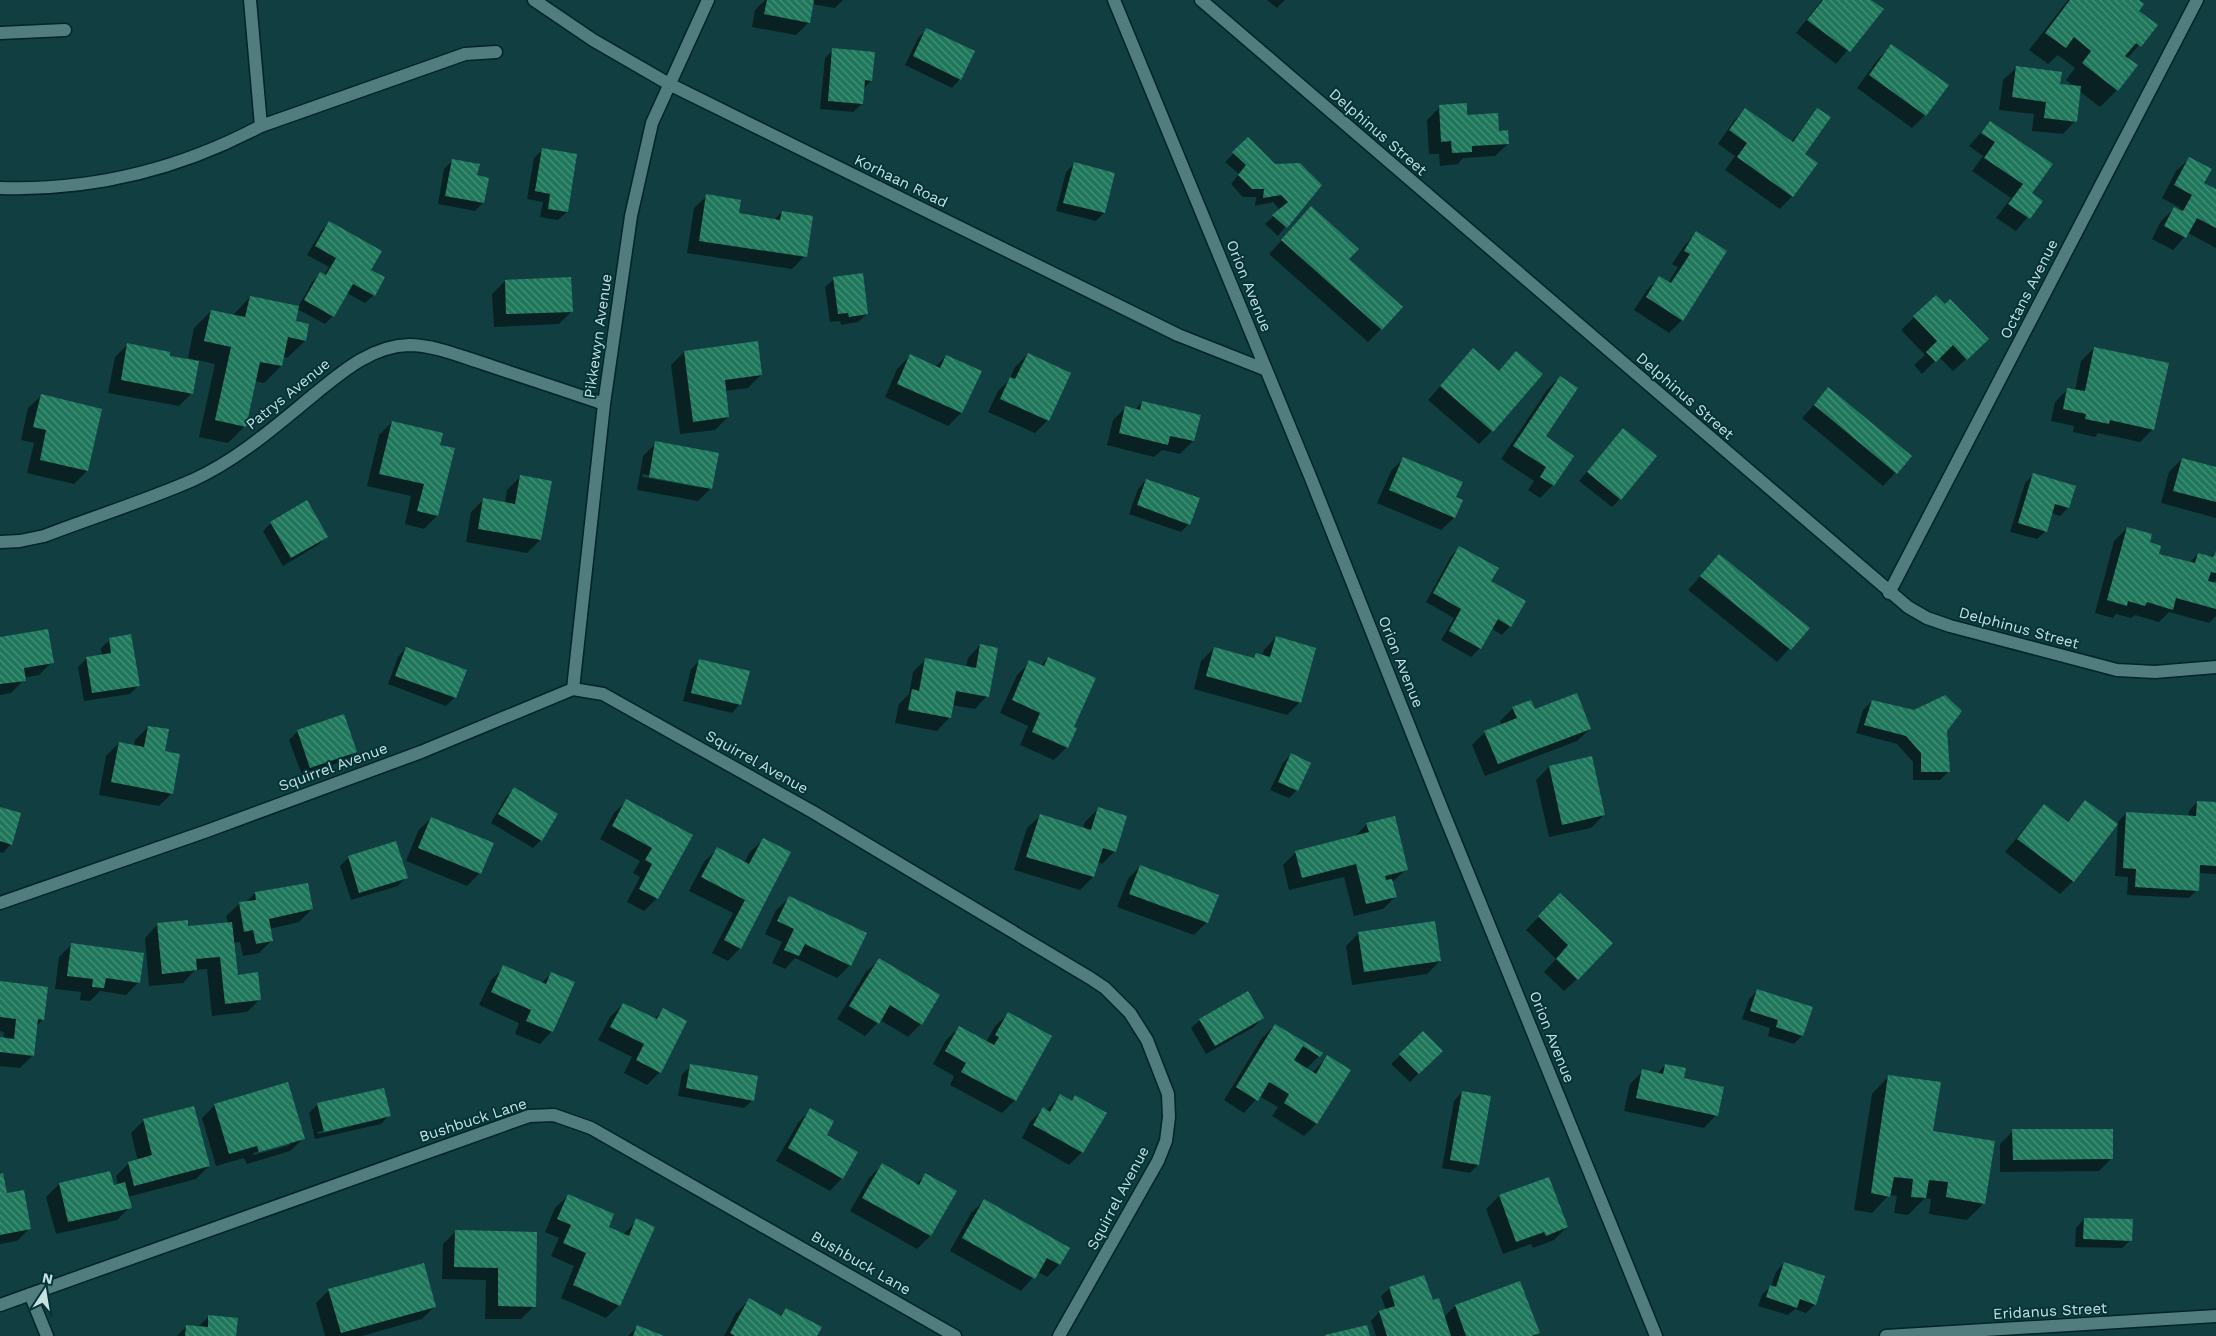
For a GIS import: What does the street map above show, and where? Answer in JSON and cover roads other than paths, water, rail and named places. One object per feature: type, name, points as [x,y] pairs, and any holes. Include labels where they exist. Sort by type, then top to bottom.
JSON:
[{"type":"street","points":[[250,0],[262,126]]},
{"type":"street","name":"Korhaan Road","points":[[534,0],[593,40],[669,84],[1178,335],[1264,369]]},
{"type":"street","name":"Pikkewyn Avenue","points":[[573,689],[604,404],[631,216],[652,123],[708,0]]},
{"type":"street","name":"Orion Avenue","points":[[1114,0],[1264,369],[1314,486],[1656,1336]]},
{"type":"street","name":"Delphinus Street","points":[[1201,0],[1889,593],[1927,618],[2099,666],[2155,672],[2216,667]]},
{"type":"street","name":"Octans Avenue","points":[[1889,593],[2197,0]]},
{"type":"street","points":[[0,33],[65,30]]},
{"type":"street","points":[[0,188],[35,189],[116,180],[150,172],[191,159],[262,126],[465,54],[496,52]]},
{"type":"street","name":"Patrys Avenue","points":[[0,542],[20,541],[44,536],[194,480],[251,445],[347,367],[365,357],[397,347],[409,345],[459,356],[604,404]]},
{"type":"street","name":"Squirrel Avenue","points":[[0,903],[207,831],[421,752],[573,689],[592,690],[615,699],[813,812],[1090,978],[1105,988],[1130,1012],[1147,1040],[1168,1094],[1169,1116],[1166,1141],[1144,1188],[1058,1336]]},
{"type":"street","name":"Bushbuck Lane","points":[[0,1305],[529,1116],[554,1115],[591,1128],[955,1336]]},
{"type":"street","points":[[30,1294],[47,1336]]},
{"type":"street","name":"Eridanus Street","points":[[1886,1336],[2216,1316]]}]
